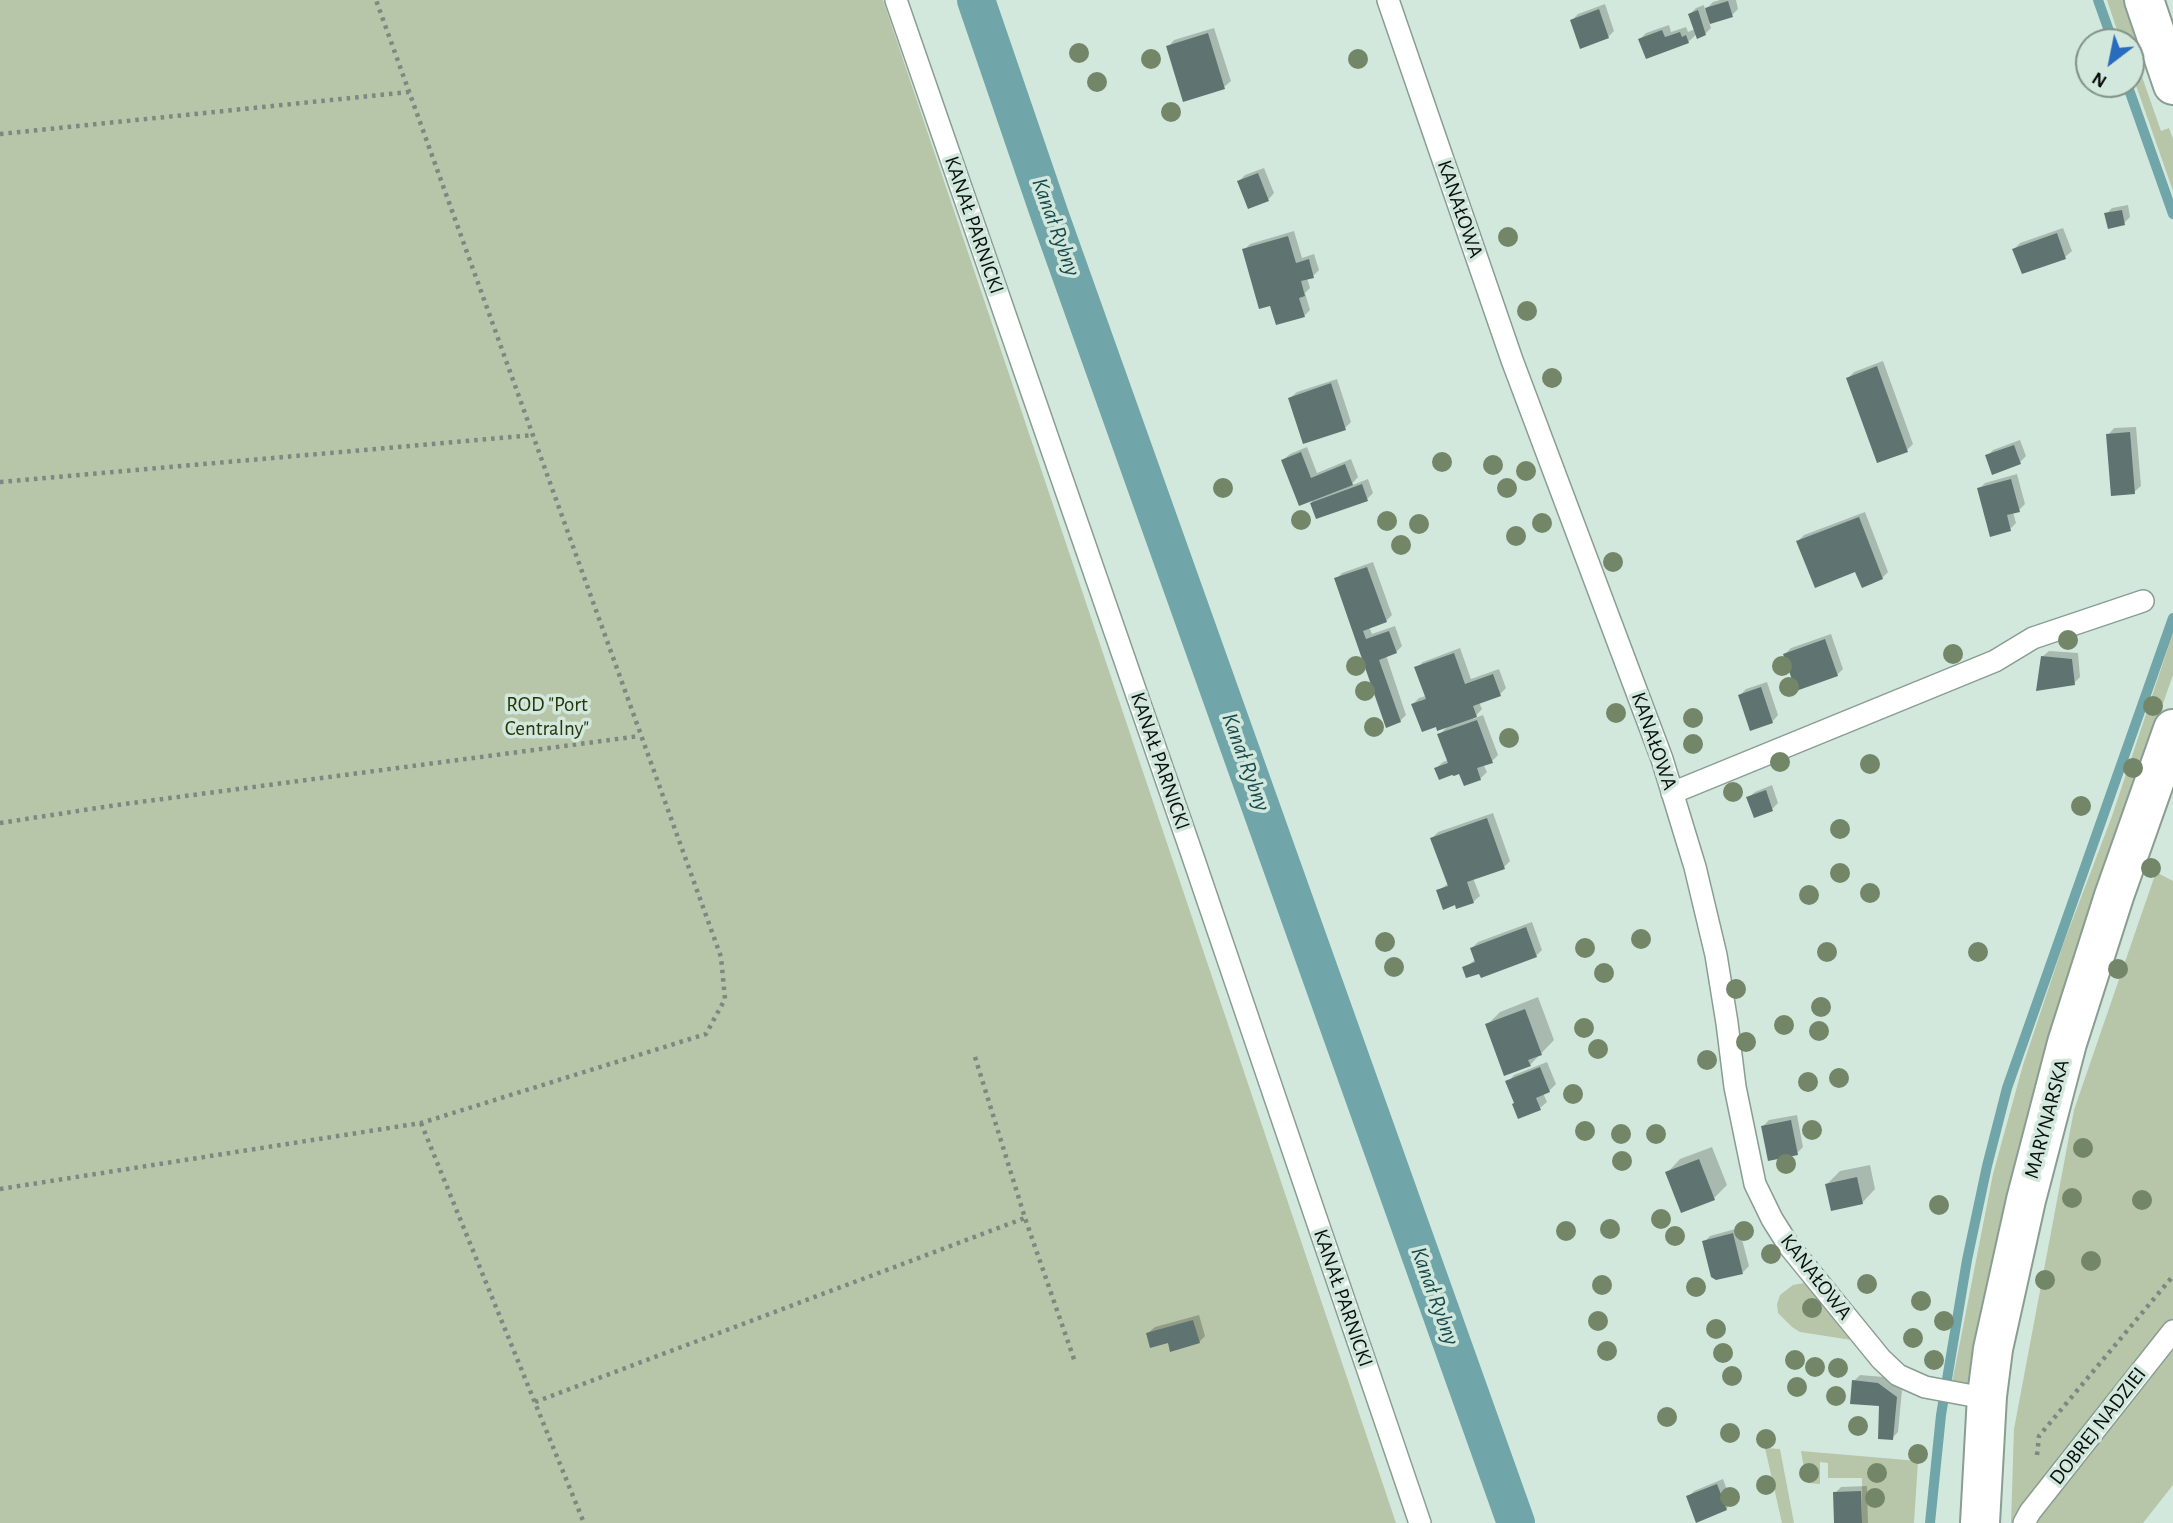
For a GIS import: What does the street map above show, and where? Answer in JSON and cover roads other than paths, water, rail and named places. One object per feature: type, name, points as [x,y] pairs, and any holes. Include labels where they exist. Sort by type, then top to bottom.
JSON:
[{"type":"street","points":[[2144,0],[2173,85]]},
{"type":"street","name":"MARYNARSKA","points":[[1980,1523],[1978,1395],[1993,1349],[2029,1186],[2067,1043],[2114,896],[2173,729]]},
{"type":"lane","name":"KANAŁ PARNICKI","points":[[897,0],[1420,1523]]},
{"type":"lane","name":"KANAŁOWA","points":[[1388,0],[1512,360],[1662,759],[1695,867],[1716,954],[1735,1087],[1755,1184],[1789,1246],[1868,1344],[1899,1375],[1925,1387],[1978,1395]]},
{"type":"lane","points":[[1672,793],[1995,661],[2034,638],[2143,601]]},
{"type":"lane","name":"DOBREJ NADZIEI","points":[[2027,1517],[2173,1331]]},
{"type":"waterway","name":"Kanał Rybny","points":[[976,0],[1050,216],[1516,1523]]},
{"type":"waterway","points":[[2098,0],[2108,28]]},
{"type":"waterway","points":[[2132,98],[2173,214]]},
{"type":"waterway","points":[[1930,1523],[1941,1415],[1967,1260],[2007,1088],[2173,618]]},
{"type":"park label","name":"ROD \"Port Centralny\"","points":[[547,717]]}]
